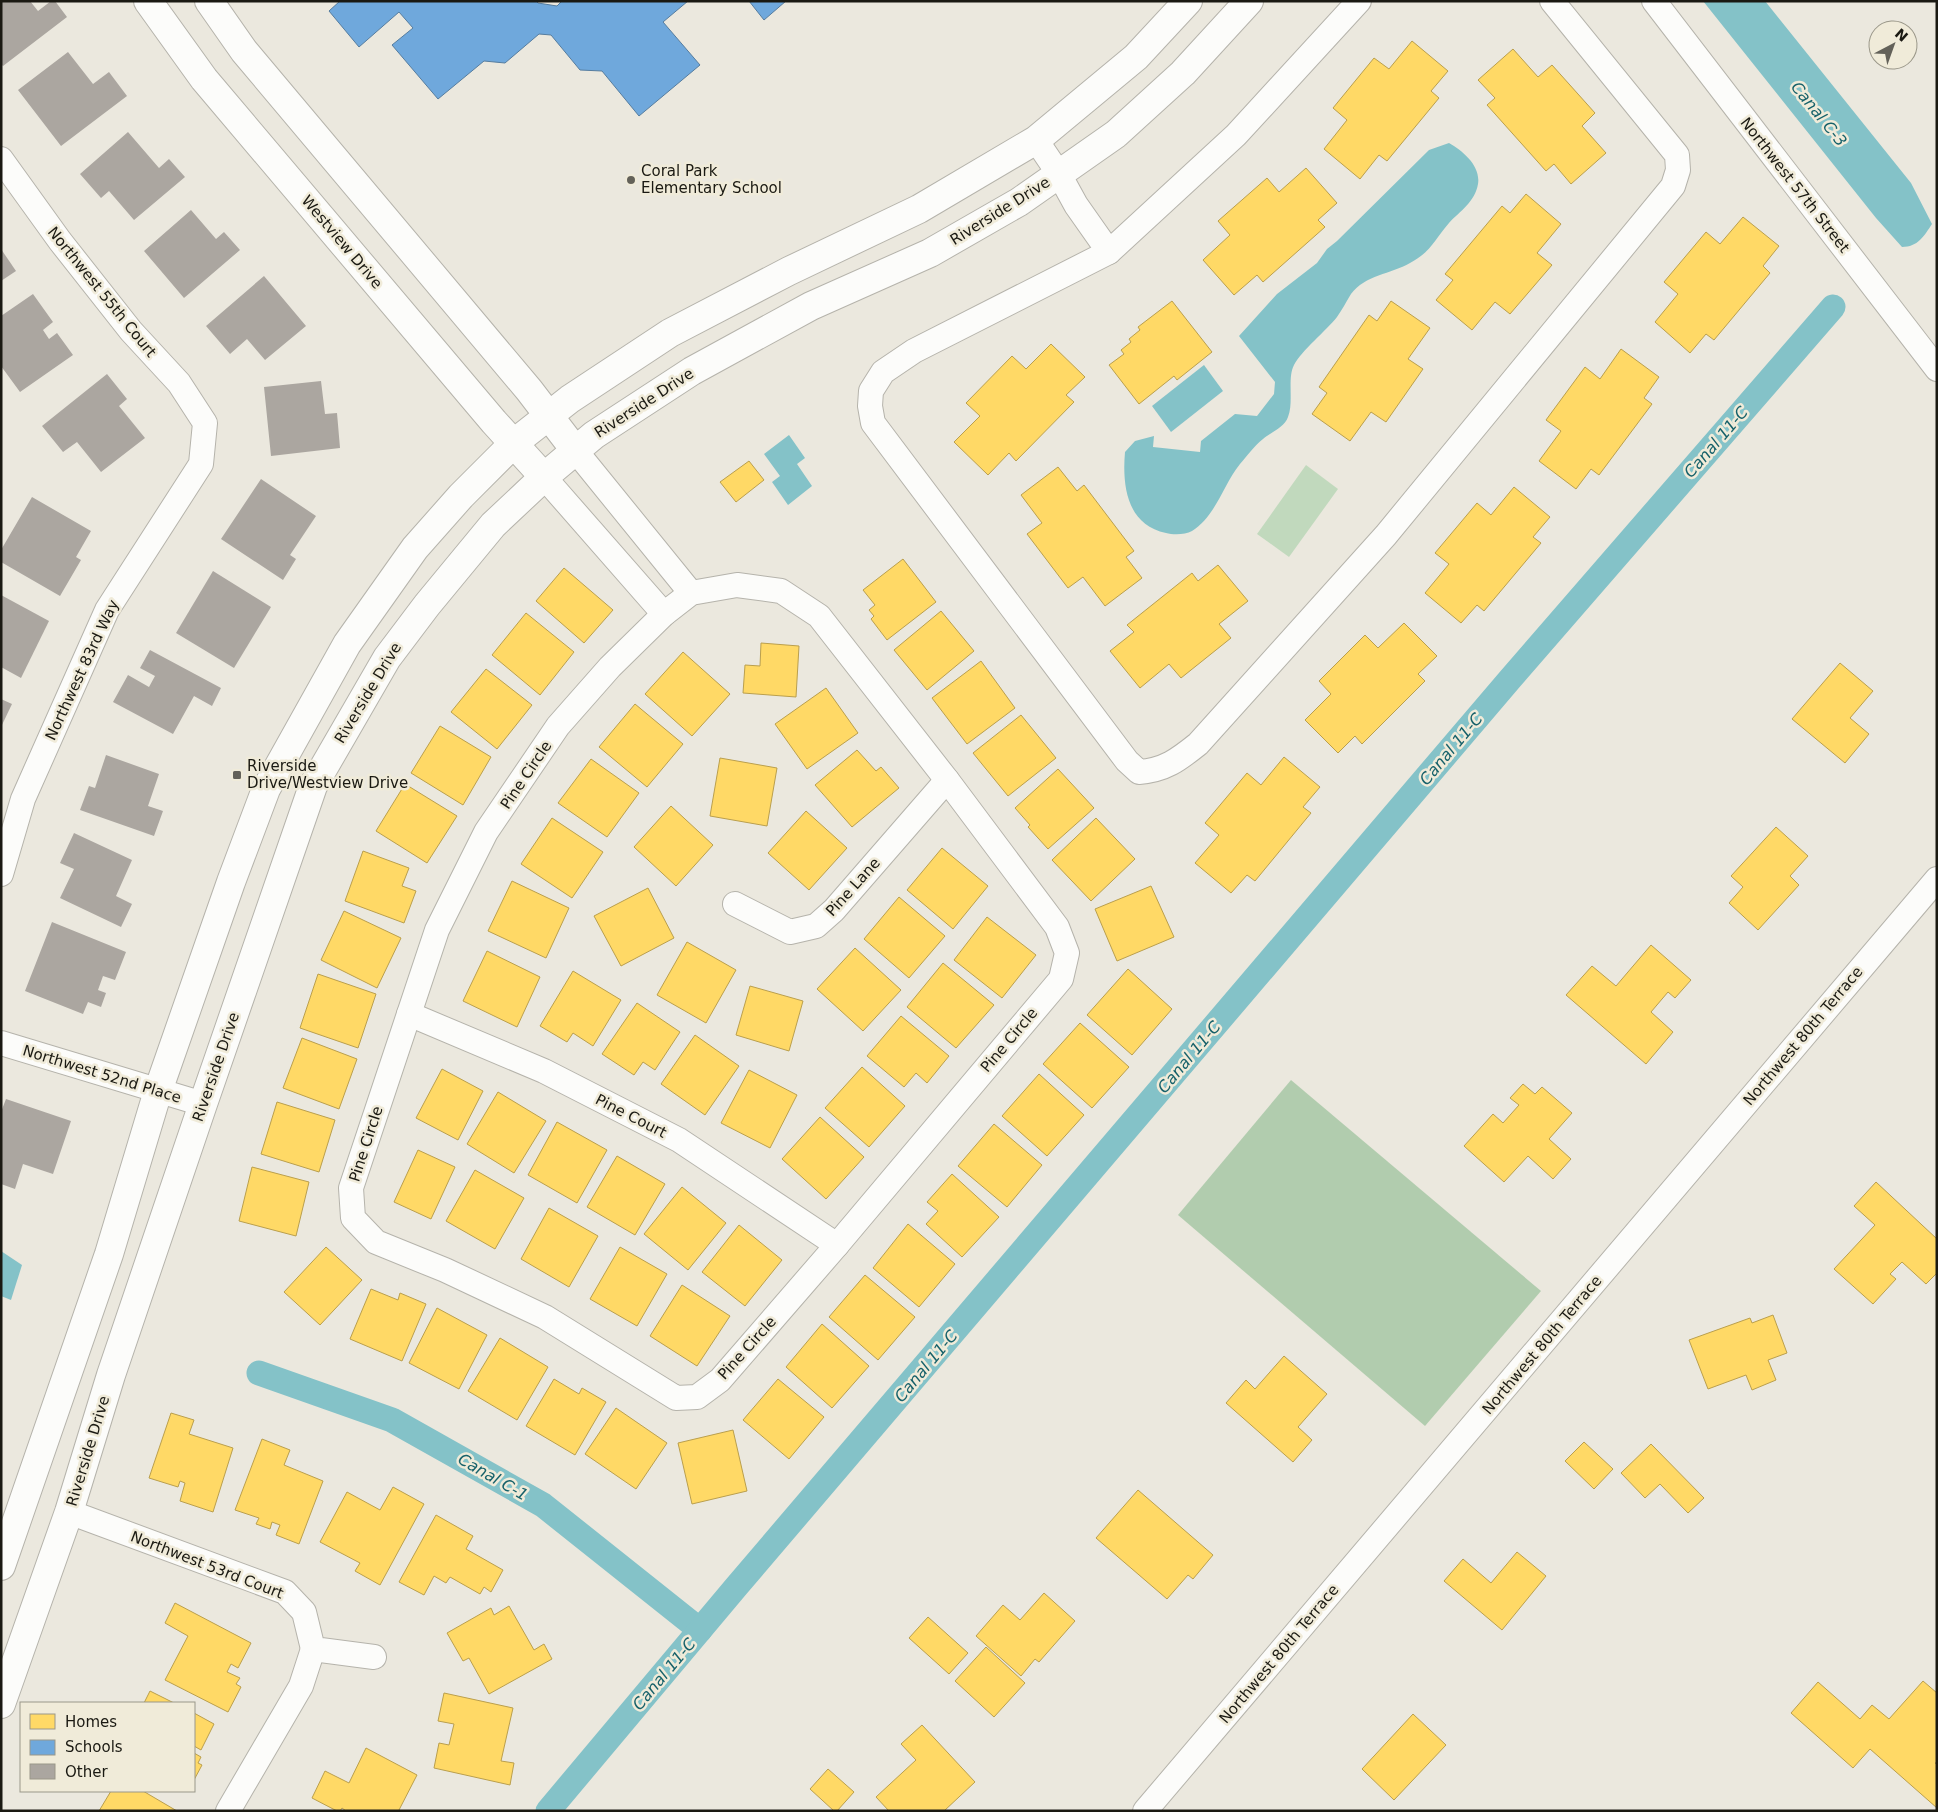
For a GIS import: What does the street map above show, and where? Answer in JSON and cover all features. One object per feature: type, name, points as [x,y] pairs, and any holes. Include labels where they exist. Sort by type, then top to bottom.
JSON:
[{"type":"street","name":"Westview Drive","points":[[148,1],[204,79],[544,477]]},
{"type":"street","points":[[210,1],[244,52],[548,414],[690,593]]},
{"type":"street","points":[[1,1566],[109,1254],[158,1091],[231,882],[266,789],[347,644],[410,556],[461,496],[514,443],[548,414],[670,333],[789,272],[919,209],[1036,140],[1136,57],[1188,1]]},
{"type":"street","name":"Riverside Drive","points":[[1,1704],[69,1512],[111,1376],[313,786],[387,658],[421,612],[493,525],[544,477],[594,435],[692,371],[811,306],[930,253],[1019,202],[1116,134],[1183,73],[1249,1]]},
{"type":"street","points":[[1359,1],[1236,135],[1109,252],[914,351],[883,372],[871,391],[870,406],[874,423],[1127,761],[1139,772],[1155,771],[1177,761],[1198,744],[1386,535],[1673,186],[1678,170],[1677,156],[1552,1]]},
{"type":"street","name":"Northwest 57th Street","points":[[1654,1],[1937,369]]},
{"type":"street","points":[[1036,140],[1060,174],[1076,205],[1109,252]]},
{"type":"street","name":"Northwest 55th Court","points":[[1,159],[60,241],[131,331],[179,384],[205,423]]},
{"type":"street","name":"Northwest 83rd Way","points":[[1,874],[23,799],[106,610],[201,464],[205,423]]},
{"type":"street","points":[[544,477],[664,614]]},
{"type":"street","name":"Pine Circle","points":[[737,585],[781,591],[819,616],[947,780],[1057,927],[1067,953],[1061,979],[837,1245],[720,1380],[697,1397],[676,1398],[545,1316],[445,1270],[376,1242],[353,1218],[351,1188],[437,930],[486,832],[558,726],[610,667],[664,614],[690,593],[737,585]]},
{"type":"street","name":"Pine Lane","points":[[735,904],[790,932],[816,926],[834,910],[947,780]]},
{"type":"street","name":"Northwest 80th Terrace","points":[[1145,1811],[1937,879]]},
{"type":"street","name":"Pine Court","points":[[409,1014],[544,1072],[678,1140],[837,1245]]},
{"type":"street","name":"Northwest 52nd Place","points":[[1,1043],[203,1104]]},
{"type":"street","name":"Northwest 53rd Court","points":[[69,1512],[285,1592],[304,1612],[313,1648]]},
{"type":"street","points":[[228,1811],[301,1686],[313,1648],[374,1657]]},
{"type":"green space","points":[[1306,465],[1338,489],[1289,557],[1257,534]]},
{"type":"green space","points":[[1291,1080],[1541,1291],[1425,1426],[1178,1215]]},
{"type":"water","name":"Canal C-3","points":[[1703,1],[1765,1],[1911,183],[1932,224],[1920,240],[1908,247],[1902,247],[1876,218]]},
{"type":"water","points":[[1449,143],[1470,160],[1477,171],[1478,184],[1470,201],[1449,223],[1432,245],[1417,259],[1403,267],[1363,283],[1351,294],[1337,317],[1294,365],[1291,377],[1290,411],[1286,421],[1266,436],[1240,464],[1213,509],[1200,525],[1192,531],[1175,534],[1153,529],[1143,522],[1135,513],[1126,490],[1125,452],[1135,441],[1154,436],[1153,447],[1200,452],[1201,441],[1235,414],[1257,416],[1274,394],[1275,382],[1239,336],[1277,294],[1317,263],[1327,249],[1429,150]]},
{"type":"water","points":[[1204,365],[1223,391],[1171,432],[1152,406]]},
{"type":"water","points":[[789,435],[805,458],[797,464],[812,486],[788,505],[772,482],[780,476],[764,454]]},
{"type":"water","points":[[1,1251],[22,1265],[11,1300],[1,1296]]},
{"type":"building: Homes","points":[[1412,41],[1448,71],[1431,91],[1439,98],[1387,161],[1379,155],[1360,179],[1324,149],[1347,120],[1333,108],[1374,58],[1389,69]]},
{"type":"building: Homes","points":[[1513,49],[1538,77],[1552,65],[1595,113],[1582,126],[1606,153],[1571,184],[1554,164],[1546,171],[1487,105],[1495,98],[1478,80]]},
{"type":"building: Homes","points":[[1306,168],[1337,203],[1318,220],[1325,227],[1263,282],[1257,275],[1234,295],[1203,260],[1230,235],[1218,221],[1267,178],[1279,192]]},
{"type":"building: Homes","points":[[1526,194],[1561,224],[1537,253],[1552,265],[1510,314],[1495,302],[1472,330],[1436,300],[1453,280],[1445,274],[1502,206],[1510,213]]},
{"type":"building: Homes","points":[[1743,217],[1779,246],[1763,266],[1770,273],[1714,340],[1706,334],[1690,353],[1655,322],[1678,294],[1664,282],[1706,232],[1720,244]]},
{"type":"building: Homes","points":[[1172,301],[1212,352],[1177,380],[1174,376],[1139,404],[1109,365],[1124,354],[1121,350],[1131,342],[1129,339],[1140,330],[1138,327]]},
{"type":"building: Homes","points":[[1391,301],[1430,328],[1408,359],[1423,369],[1386,422],[1371,412],[1350,441],[1312,414],[1327,393],[1319,387],[1369,315],[1377,321]]},
{"type":"building: Homes","points":[[1051,344],[1085,377],[1066,395],[1074,402],[1016,461],[1009,453],[988,475],[954,442],[980,416],[966,403],[1012,356],[1026,369]]},
{"type":"building: Homes","points":[[1621,349],[1659,377],[1644,398],[1652,404],[1599,475],[1591,469],[1576,489],[1539,461],[1561,431],[1546,420],[1585,367],[1600,379]]},
{"type":"building: Homes","points":[[749,461],[764,480],[736,502],[720,482]]},
{"type":"building: Homes","points":[[1058,467],[1077,491],[1084,485],[1134,551],[1126,557],[1142,578],[1105,606],[1083,577],[1068,588],[1027,534],[1042,523],[1021,495]]},
{"type":"building: Homes","points":[[1514,487],[1550,517],[1533,537],[1541,543],[1484,611],[1477,605],[1461,623],[1425,593],[1449,564],[1435,553],[1477,503],[1491,515]]},
{"type":"building: Homes","points":[[903,559],[936,602],[887,640],[871,619],[874,616],[869,610],[875,605],[863,590]]},
{"type":"building: Homes","points":[[1218,565],[1248,601],[1219,624],[1231,638],[1181,678],[1169,664],[1140,688],[1110,651],[1134,632],[1127,625],[1192,573],[1198,581]]},
{"type":"building: Homes","points":[[564,568],[613,610],[584,643],[536,601]]},
{"type":"building: Homes","points":[[941,611],[974,651],[927,690],[894,650]]},
{"type":"building: Homes","points":[[526,613],[574,652],[540,695],[492,655]]},
{"type":"building: Homes","points":[[1404,623],[1437,656],[1418,674],[1425,681],[1362,744],[1355,736],[1338,753],[1305,720],[1331,694],[1319,681],[1365,635],[1378,648]]},
{"type":"building: Homes","points":[[761,643],[799,646],[796,697],[743,693],[745,665],[760,666]]},
{"type":"building: Homes","points":[[683,652],[730,694],[692,736],[645,694]]},
{"type":"building: Homes","points":[[981,661],[1015,708],[967,744],[932,698]]},
{"type":"building: Homes","points":[[1840,663],[1873,691],[1850,718],[1869,734],[1845,763],[1792,719]]},
{"type":"building: Homes","points":[[486,669],[532,705],[497,749],[451,712]]},
{"type":"building: Homes","points":[[826,688],[858,733],[807,769],[775,724]]},
{"type":"building: Homes","points":[[635,704],[683,744],[647,787],[599,747]]},
{"type":"building: Homes","points":[[1021,715],[1056,758],[1008,796],[973,753]]},
{"type":"building: Homes","points":[[440,726],[491,757],[463,805],[411,773]]},
{"type":"building: Homes","points":[[857,750],[876,771],[881,767],[899,788],[852,827],[815,785]]},
{"type":"building: Homes","points":[[1284,757],[1320,787],[1303,807],[1311,813],[1255,881],[1247,875],[1231,893],[1195,863],[1219,835],[1205,823],[1247,773],[1261,785]]},
{"type":"building: Homes","points":[[720,758],[777,768],[767,826],[710,816]]},
{"type":"building: Homes","points":[[591,759],[639,793],[607,837],[558,803]]},
{"type":"building: Homes","points":[[1058,769],[1094,808],[1048,849],[1028,827],[1030,825],[1015,808]]},
{"type":"building: Homes","points":[[405,784],[457,816],[427,863],[376,831]]},
{"type":"building: Homes","points":[[671,806],[713,845],[676,886],[634,847]]},
{"type":"building: Homes","points":[[806,811],[847,848],[809,890],[768,853]]},
{"type":"building: Homes","points":[[552,818],[603,852],[572,898],[521,864]]},
{"type":"building: Homes","points":[[1096,818],[1135,859],[1091,901],[1052,860]]},
{"type":"building: Homes","points":[[1776,827],[1808,856],[1790,876],[1799,885],[1758,930],[1729,903],[1743,887],[1731,876]]},
{"type":"building: Homes","points":[[942,848],[988,886],[953,929],[907,890]]},
{"type":"building: Homes","points":[[363,851],[409,868],[402,886],[416,891],[404,923],[345,901]]},
{"type":"building: Homes","points":[[512,881],[569,908],[546,958],[488,931]]},
{"type":"building: Homes","points":[[1151,886],[1174,937],[1117,961],[1095,909]]},
{"type":"building: Homes","points":[[648,888],[674,938],[621,966],[594,916]]},
{"type":"building: Homes","points":[[899,897],[945,936],[909,978],[864,939]]},
{"type":"building: Homes","points":[[344,911],[401,938],[377,988],[321,960]]},
{"type":"building: Homes","points":[[987,917],[1036,955],[1002,998],[954,960]]},
{"type":"building: Homes","points":[[687,942],[736,970],[706,1023],[657,995]]},
{"type":"building: Homes","points":[[1651,945],[1691,980],[1675,998],[1668,992],[1651,1012],[1673,1032],[1646,1064],[1566,995],[1592,966],[1616,986]]},
{"type":"building: Homes","points":[[855,948],[901,990],[863,1031],[817,989]]},
{"type":"building: Homes","points":[[487,951],[540,977],[517,1027],[463,1001]]},
{"type":"building: Homes","points":[[943,963],[994,1005],[956,1048],[907,1007]]},
{"type":"building: Homes","points":[[1128,969],[1172,1009],[1132,1055],[1087,1015]]},
{"type":"building: Homes","points":[[573,971],[621,1000],[593,1046],[573,1033],[567,1042],[540,1026]]},
{"type":"building: Homes","points":[[318,974],[376,994],[358,1048],[300,1028]]},
{"type":"building: Homes","points":[[750,986],[803,1001],[789,1051],[736,1035]]},
{"type":"building: Homes","points":[[637,1003],[680,1032],[655,1070],[643,1062],[634,1075],[602,1054]]},
{"type":"building: Homes","points":[[901,1016],[949,1056],[927,1083],[916,1073],[904,1087],[867,1056]]},
{"type":"building: Homes","points":[[1080,1023],[1129,1067],[1092,1108],[1043,1064]]},
{"type":"building: Homes","points":[[695,1035],[739,1066],[705,1115],[661,1084]]},
{"type":"building: Homes","points":[[302,1038],[357,1059],[339,1109],[283,1088]]},
{"type":"building: Homes","points":[[862,1067],[905,1106],[869,1147],[825,1108]]},
{"type":"building: Homes","points":[[442,1069],[483,1091],[458,1140],[416,1118]]},
{"type":"building: Homes","points":[[749,1070],[797,1095],[770,1148],[721,1123]]},
{"type":"building: Homes","points":[[1039,1074],[1084,1115],[1047,1156],[1002,1116]]},
{"type":"building: Homes","points":[[1523,1084],[1535,1094],[1542,1087],[1572,1113],[1549,1139],[1571,1159],[1553,1179],[1528,1156],[1504,1182],[1464,1146],[1493,1114],[1503,1123],[1519,1105],[1510,1098]]},
{"type":"building: Homes","points":[[498,1092],[546,1121],[514,1173],[467,1144]]},
{"type":"building: Homes","points":[[277,1102],[335,1120],[319,1172],[261,1154]]},
{"type":"building: Homes","points":[[820,1117],[864,1157],[826,1199],[782,1159]]},
{"type":"building: Homes","points":[[557,1122],[607,1150],[577,1203],[528,1175]]},
{"type":"building: Homes","points":[[994,1124],[1042,1165],[1007,1207],[958,1166]]},
{"type":"building: Homes","points":[[418,1150],[455,1167],[431,1219],[394,1202]]},
{"type":"building: Homes","points":[[617,1156],[665,1184],[635,1235],[587,1207]]},
{"type":"building: Homes","points":[[252,1167],[309,1182],[296,1236],[239,1221]]},
{"type":"building: Homes","points":[[475,1170],[524,1198],[495,1249],[446,1221]]},
{"type":"building: Homes","points":[[952,1174],[999,1217],[962,1257],[926,1224],[938,1211],[927,1202]]},
{"type":"building: Homes","points":[[1876,1182],[1937,1239],[1937,1273],[1926,1284],[1902,1262],[1890,1274],[1896,1279],[1873,1304],[1834,1269],[1875,1225],[1854,1206]]},
{"type":"building: Homes","points":[[682,1187],[726,1223],[688,1270],[644,1234]]},
{"type":"building: Homes","points":[[549,1208],[598,1236],[569,1287],[521,1259]]},
{"type":"building: Homes","points":[[908,1224],[955,1264],[919,1307],[873,1268]]},
{"type":"building: Homes","points":[[739,1225],[782,1260],[745,1306],[702,1272]]},
{"type":"building: Homes","points":[[326,1247],[362,1280],[320,1325],[284,1292]]},
{"type":"building: Homes","points":[[620,1247],[667,1274],[637,1326],[590,1299]]},
{"type":"building: Homes","points":[[865,1275],[915,1317],[878,1360],[829,1317]]},
{"type":"building: Homes","points":[[682,1285],[730,1316],[697,1366],[650,1336]]},
{"type":"building: Homes","points":[[371,1289],[398,1300],[400,1293],[426,1304],[402,1361],[350,1339]]},
{"type":"building: Homes","points":[[437,1308],[487,1335],[459,1389],[409,1363]]},
{"type":"building: Homes","points":[[1773,1315],[1787,1353],[1768,1360],[1776,1380],[1752,1390],[1746,1375],[1708,1389],[1689,1340],[1750,1318],[1752,1323]]},
{"type":"building: Homes","points":[[822,1324],[869,1366],[832,1408],[786,1367]]},
{"type":"building: Homes","points":[[500,1338],[548,1367],[517,1420],[468,1391]]},
{"type":"building: Homes","points":[[1284,1356],[1327,1394],[1298,1427],[1312,1440],[1293,1462],[1226,1403],[1246,1380],[1255,1389]]},
{"type":"building: Homes","points":[[554,1379],[579,1394],[582,1388],[606,1402],[575,1455],[526,1426]]},
{"type":"building: Homes","points":[[778,1379],[824,1417],[789,1459],[743,1420]]},
{"type":"building: Homes","points":[[616,1408],[667,1443],[636,1489],[585,1454]]},
{"type":"building: Homes","points":[[171,1413],[194,1420],[189,1434],[233,1448],[213,1512],[180,1501],[185,1483],[180,1481],[178,1487],[149,1478]]},
{"type":"building: Homes","points":[[733,1430],[747,1491],[692,1504],[678,1443]]},
{"type":"building: Homes","points":[[262,1439],[290,1450],[284,1465],[323,1481],[299,1544],[276,1535],[280,1525],[272,1522],[270,1529],[256,1524],[259,1518],[235,1510]]},
{"type":"building: Homes","points":[[1584,1442],[1613,1469],[1594,1489],[1565,1461]]},
{"type":"building: Homes","points":[[1651,1444],[1704,1498],[1688,1513],[1660,1484],[1645,1498],[1621,1473]]},
{"type":"building: Homes","points":[[393,1487],[424,1504],[380,1585],[355,1571],[360,1563],[320,1542],[347,1492],[380,1510]]},
{"type":"building: Homes","points":[[1138,1490],[1213,1555],[1193,1579],[1188,1575],[1167,1599],[1096,1538]]},
{"type":"building: Homes","points":[[436,1515],[473,1536],[466,1549],[503,1570],[491,1592],[484,1587],[480,1594],[450,1577],[446,1583],[434,1576],[424,1595],[399,1582]]},
{"type":"building: Homes","points":[[1517,1552],[1546,1576],[1502,1630],[1444,1581],[1463,1559],[1491,1583]]},
{"type":"building: Homes","points":[[1044,1593],[1075,1621],[1039,1662],[1035,1659],[1021,1676],[976,1636],[1003,1605],[1020,1620]]},
{"type":"building: Homes","points":[[175,1603],[251,1643],[238,1668],[231,1664],[227,1672],[240,1678],[236,1684],[241,1687],[228,1712],[165,1680],[188,1636],[165,1623]]},
{"type":"building: Homes","points":[[509,1606],[534,1650],[544,1644],[552,1659],[489,1694],[469,1658],[463,1661],[447,1633],[491,1608],[494,1615]]},
{"type":"building: Homes","points":[[928,1617],[968,1653],[949,1674],[909,1638]]},
{"type":"building: Homes","points":[[986,1647],[1025,1683],[994,1717],[955,1681]]},
{"type":"building: Homes","points":[[1923,1681],[1937,1693],[1937,1762],[1935,1763],[1937,1765],[1937,1808],[1870,1749],[1853,1768],[1791,1713],[1818,1682],[1860,1719],[1872,1705],[1889,1719]]},
{"type":"building: Homes","points":[[150,1691],[172,1702],[144,1702]]},
{"type":"building: Homes","points":[[444,1693],[513,1708],[501,1761],[514,1763],[510,1785],[434,1768],[439,1743],[449,1745],[454,1724],[438,1721]]},
{"type":"building: Homes","points":[[195,1714],[214,1724],[201,1750],[195,1747]]},
{"type":"building: Homes","points":[[1413,1714],[1446,1745],[1394,1800],[1362,1769]]},
{"type":"building: Homes","points":[[922,1725],[975,1782],[944,1811],[889,1811],[876,1797],[916,1760],[901,1744]]},
{"type":"building: Homes","points":[[366,1748],[417,1775],[399,1810],[401,1811],[346,1811],[342,1808],[340,1811],[337,1811],[312,1798],[325,1771],[349,1783]]},
{"type":"building: Homes","points":[[195,1754],[201,1757],[198,1763],[202,1765],[195,1778]]},
{"type":"building: Homes","points":[[828,1769],[854,1792],[837,1811],[834,1811],[810,1789]]},
{"type":"building: Homes","points":[[110,1792],[145,1792],[177,1811],[99,1811]]},
{"type":"building: Schools","points":[[340,1],[536,1],[557,6],[562,1],[688,1],[663,22],[700,65],[639,116],[602,71],[580,70],[551,35],[539,34],[505,63],[484,61],[438,99],[392,45],[413,28],[399,12],[359,47],[329,11]]},
{"type":"building: Schools","points":[[749,1],[786,1],[764,20]]},
{"type":"building: Other","points":[[1,1],[30,1],[38,11],[51,1],[55,1],[67,17],[3,66],[1,64]]},
{"type":"building: Other","points":[[68,52],[93,84],[109,72],[127,96],[61,146],[18,90]]},
{"type":"building: Other","points":[[128,132],[159,168],[169,159],[185,177],[134,220],[109,191],[101,198],[80,174]]},
{"type":"building: Other","points":[[191,210],[216,239],[224,232],[240,250],[184,298],[144,251]]},
{"type":"building: Other","points":[[1,249],[16,271],[1,281]]},
{"type":"building: Other","points":[[264,276],[306,326],[265,360],[247,339],[230,354],[206,326]]},
{"type":"building: Other","points":[[33,294],[53,322],[43,330],[49,339],[57,333],[73,355],[20,392],[1,366],[1,316]]},
{"type":"building: Other","points":[[107,374],[127,399],[119,406],[145,438],[101,472],[77,442],[63,452],[42,426]]},
{"type":"building: Other","points":[[321,381],[325,414],[337,413],[340,448],[271,456],[264,387]]},
{"type":"building: Other","points":[[261,479],[316,516],[290,555],[296,559],[283,580],[221,539]]},
{"type":"building: Other","points":[[32,497],[91,531],[76,557],[81,560],[60,596],[1,562],[1,550]]},
{"type":"building: Other","points":[[213,571],[271,607],[234,668],[176,633]]},
{"type":"building: Other","points":[[1,595],[49,621],[21,678],[1,667]]},
{"type":"building: Other","points":[[150,650],[221,688],[212,706],[194,696],[173,734],[113,702],[128,675],[149,687],[155,676],[140,668]]},
{"type":"building: Other","points":[[1,699],[12,704],[1,727]]},
{"type":"building: Other","points":[[106,755],[159,774],[148,806],[163,811],[154,836],[80,810],[89,786],[95,788]]},
{"type":"building: Other","points":[[74,833],[132,860],[116,896],[132,904],[121,927],[60,898],[74,869],[60,863]]},
{"type":"building: Other","points":[[52,922],[126,952],[115,980],[103,976],[98,990],[106,993],[101,1007],[88,1002],[83,1014],[25,991]]},
{"type":"building: Other","points":[[6,1099],[71,1121],[53,1174],[23,1164],[15,1189],[1,1184],[1,1112]]},
{"type":"waterway","name":"Canal 11-C","points":[[548,1811],[736,1587],[1511,678],[1833,307]]},
{"type":"waterway","name":"Canal C-1","points":[[259,1373],[392,1420],[543,1505],[700,1630]]},
{"type":"place","name":"Coral Park Elementary School","points":[[631,180]]},
{"type":"place","name":"Riverside Drive/Westview Drive","points":[[237,775]]}]
